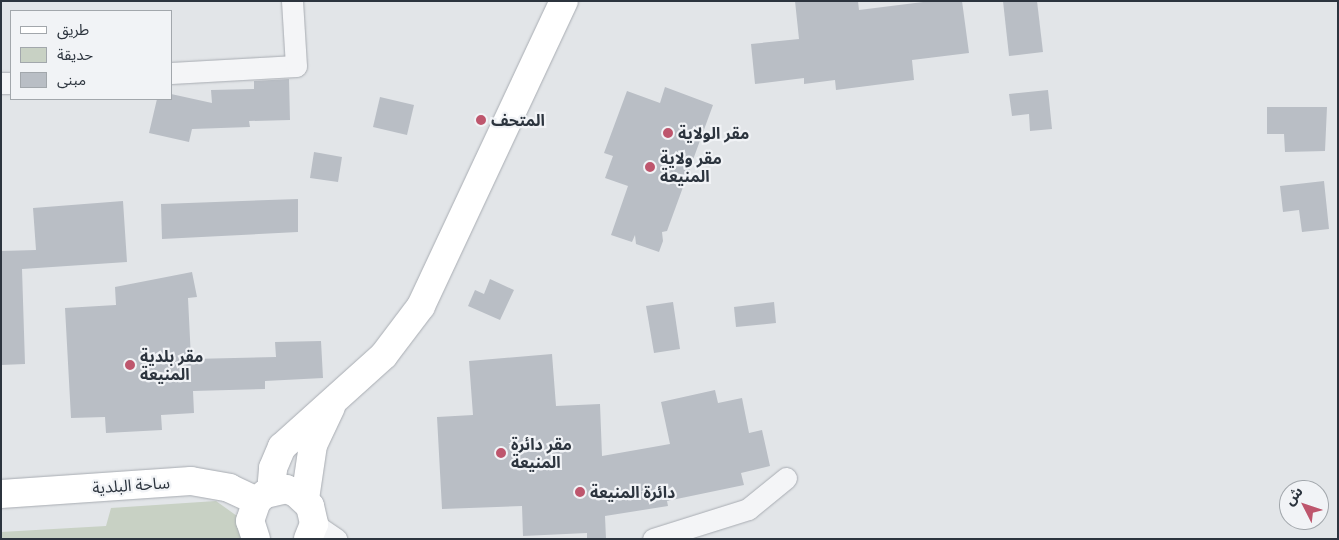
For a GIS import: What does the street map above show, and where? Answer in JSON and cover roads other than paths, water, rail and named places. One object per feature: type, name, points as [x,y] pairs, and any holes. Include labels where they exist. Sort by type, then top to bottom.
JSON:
[{"type":"street","points":[[172,73],[296,66],[292,1]]},
{"type":"street","points":[[256,539],[250,522],[264,497],[282,447],[339,393],[384,355],[421,306],[564,1]]},
{"type":"street","points":[[309,520],[313,445],[339,393]]},
{"type":"street","points":[[653,539],[748,509],[786,478]]},
{"type":"street","name":"ساحة البلدية","points":[[1,494],[191,481],[264,497]]},
{"type":"street","points":[[264,497],[286,489],[309,520],[336,539]]},
{"type":"place","name":"المتحف","points":[[481,120]]},
{"type":"place","name":"مقر الولاية","points":[[668,133]]},
{"type":"place","name":"مقر ولاية المنيعة","points":[[650,167]]},
{"type":"place","name":"مقر بلدية المنيعة","points":[[130,365]]},
{"type":"place","name":"مقر دائرة المنيعة","points":[[501,453]]},
{"type":"place","name":"دائرة المنيعة","points":[[580,492]]}]
